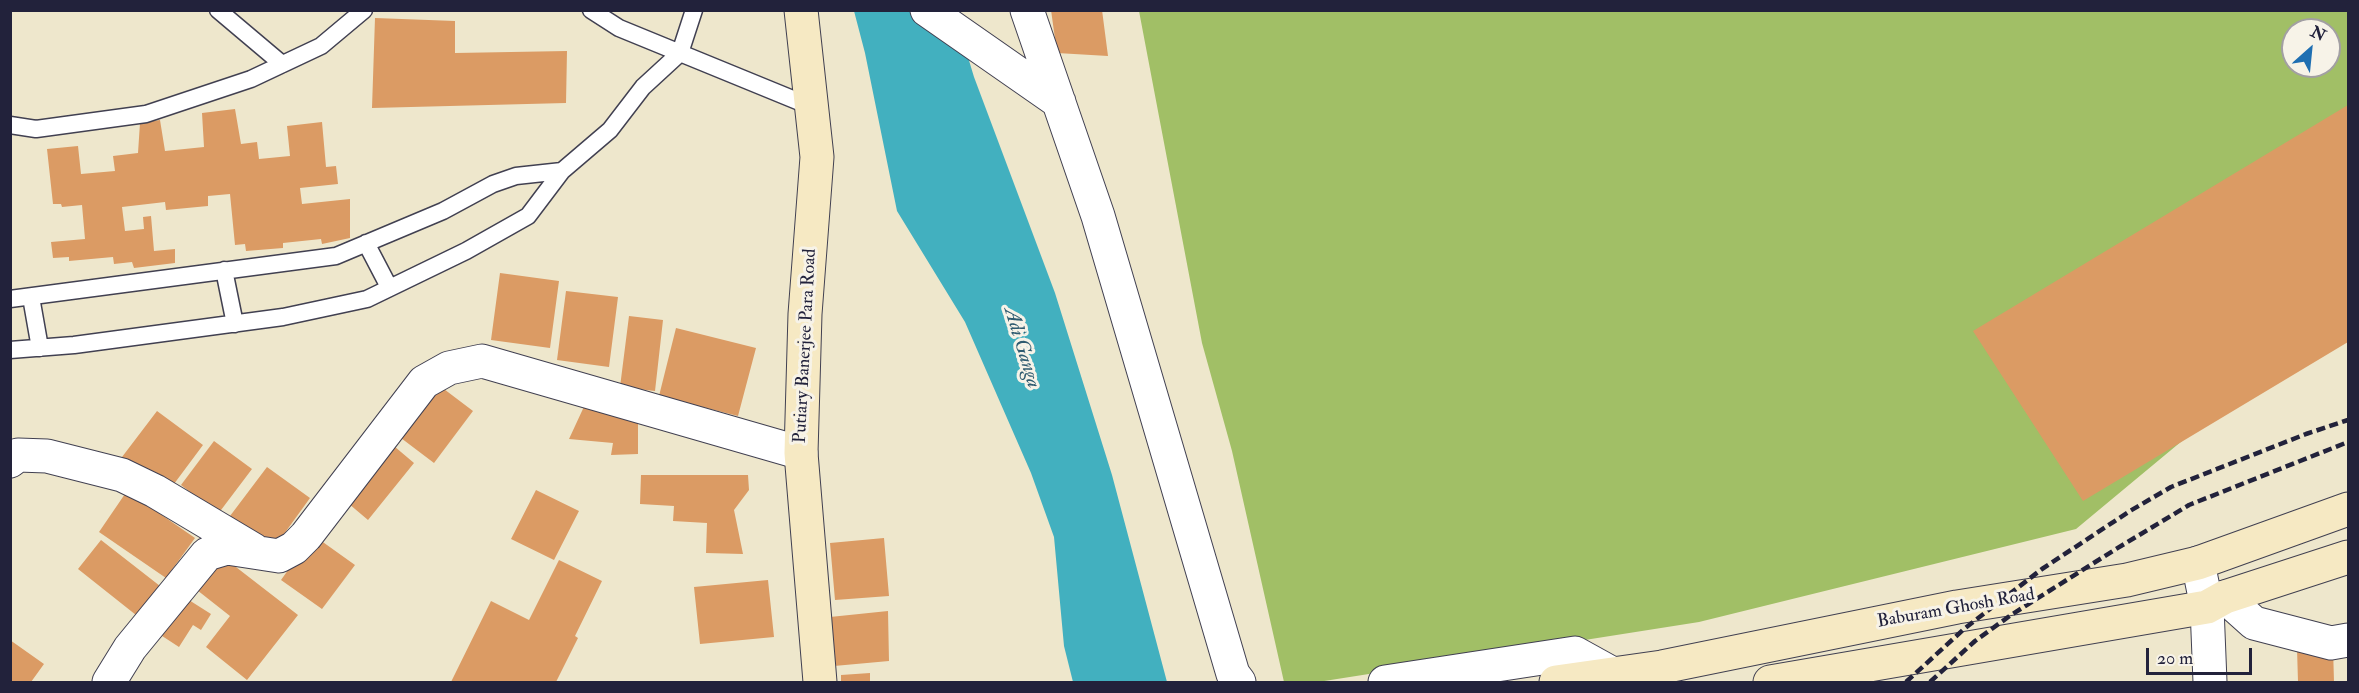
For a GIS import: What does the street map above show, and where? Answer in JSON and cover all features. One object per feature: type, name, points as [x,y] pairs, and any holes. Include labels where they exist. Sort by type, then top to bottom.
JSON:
[{"type":"main road","name":"Putiary Banerjee Para Road","points":[[801,10],[817,157],[805,314],[801,453],[820,682]]},
{"type":"main road","name":"Baburam Ghosh Road","points":[[1567,681],[1662,667],[1957,607],[2127,579],[2198,563],[2349,509]]},
{"type":"main road","points":[[1770,682],[2216,602],[2349,557]]},
{"type":"street","points":[[1027,10],[1098,216],[1233,674],[1239,682]]},
{"type":"street","points":[[928,11],[1059,102]]},
{"type":"street","points":[[109,682],[130,648],[207,554],[227,548],[279,556],[294,548],[306,536],[424,382],[448,368],[482,361],[801,453]]},
{"type":"street","points":[[10,461],[18,455],[47,456],[122,475],[155,491],[261,554]]},
{"type":"street","points":[[2198,563],[2216,602],[2210,682]]},
{"type":"street","points":[[2216,602],[2254,623],[2331,643],[2349,640]]},
{"type":"street","points":[[1385,682],[1575,653],[1613,674]]},
{"type":"lane","points":[[218,10],[282,64]]},
{"type":"lane","points":[[10,125],[36,129],[146,114],[251,79],[321,46],[364,10]]},
{"type":"lane","points":[[591,10],[619,28],[812,107]]},
{"type":"lane","points":[[10,350],[74,345],[235,324],[283,317],[367,299],[466,251],[528,216],[562,171],[610,130],[642,87],[680,52],[693,10]]},
{"type":"lane","points":[[10,299],[336,255],[443,211],[493,184],[516,176],[562,171]]},
{"type":"lane","points":[[366,243],[390,287]]},
{"type":"lane","points":[[224,270],[235,324]]},
{"type":"lane","points":[[31,297],[40,348]]},
{"type":"green space","points":[[1139,11],[2348,11],[2348,303],[2076,529],[1699,622],[1318,682],[1284,682],[1232,451],[1202,343]]},
{"type":"water","name":"Adi Ganga","points":[[854,11],[954,11],[974,77],[1055,293],[1112,475],[1167,682],[1073,682],[1064,646],[1054,537],[1031,473],[965,322],[897,211],[865,53]]},
{"type":"building","points":[[1051,10],[1102,10],[1108,56],[1057,53]]},
{"type":"building","points":[[375,18],[455,21],[455,53],[567,51],[566,103],[372,108]]},
{"type":"building","points":[[2348,105],[2348,342],[2083,501],[1973,331]]},
{"type":"building","points":[[235,109],[241,144],[257,142],[259,159],[290,156],[287,126],[322,122],[326,167],[336,166],[338,184],[300,188],[302,204],[350,199],[350,238],[322,244],[321,239],[283,243],[283,248],[246,251],[245,244],[235,245],[230,194],[208,196],[208,206],[166,210],[165,202],[122,207],[125,231],[144,229],[143,217],[151,216],[154,251],[175,249],[175,263],[134,268],[132,262],[114,264],[113,257],[69,261],[69,257],[53,258],[51,242],[85,239],[82,205],[62,207],[61,204],[53,204],[47,149],[78,146],[81,174],[115,171],[113,156],[138,153],[140,123],[160,120],[165,151],[204,147],[202,113]]},
{"type":"building","points":[[500,273],[559,281],[550,348],[491,340]]},
{"type":"building","points":[[566,291],[618,297],[609,367],[557,360]]},
{"type":"building","points":[[629,316],[663,320],[655,391],[620,387]]},
{"type":"building","points":[[676,328],[756,348],[738,416],[659,396]]},
{"type":"building","points":[[436,383],[473,411],[434,463],[397,435]]},
{"type":"building","points":[[588,398],[638,417],[638,454],[611,455],[613,443],[569,439]]},
{"type":"building","points":[[157,411],[203,445],[168,492],[122,457]]},
{"type":"building","points":[[214,441],[252,469],[218,514],[181,485]]},
{"type":"building","points":[[388,441],[414,463],[368,520],[342,498]]},
{"type":"building","points":[[267,467],[310,498],[271,552],[227,520]]},
{"type":"building","points":[[641,475],[748,475],[749,490],[734,510],[743,554],[706,553],[707,523],[673,521],[674,506],[640,504]]},
{"type":"building","points":[[536,490],[579,511],[554,560],[511,539]]},
{"type":"building","points":[[127,491],[195,538],[166,578],[99,532]]},
{"type":"building","points":[[313,535],[355,565],[322,609],[281,580]]},
{"type":"building","points":[[884,538],[889,596],[835,600],[830,543]]},
{"type":"building","points":[[101,540],[160,586],[136,615],[78,569]]},
{"type":"building","points":[[223,557],[298,615],[247,680],[206,647],[230,616],[197,590]]},
{"type":"building","points":[[559,560],[602,581],[556,682],[451,682],[491,601],[529,620]]},
{"type":"building","points":[[768,580],[774,637],[700,644],[694,587]]},
{"type":"building","points":[[181,595],[211,614],[201,630],[193,625],[179,647],[156,632]]},
{"type":"building","points":[[888,611],[889,661],[834,666],[830,617]]},
{"type":"building","points":[[10,640],[44,664],[31,682],[10,682]]},
{"type":"building","points":[[2333,647],[2334,682],[2298,682],[2297,648]]},
{"type":"building","points":[[870,673],[870,682],[841,682],[841,675]]},
{"type":"railway","points":[[1906,682],[1964,629],[2042,569],[2130,511],[2171,487],[2348,420]]},
{"type":"railway","points":[[1930,682],[1975,641],[2011,615],[2189,505],[2348,442]]}]
